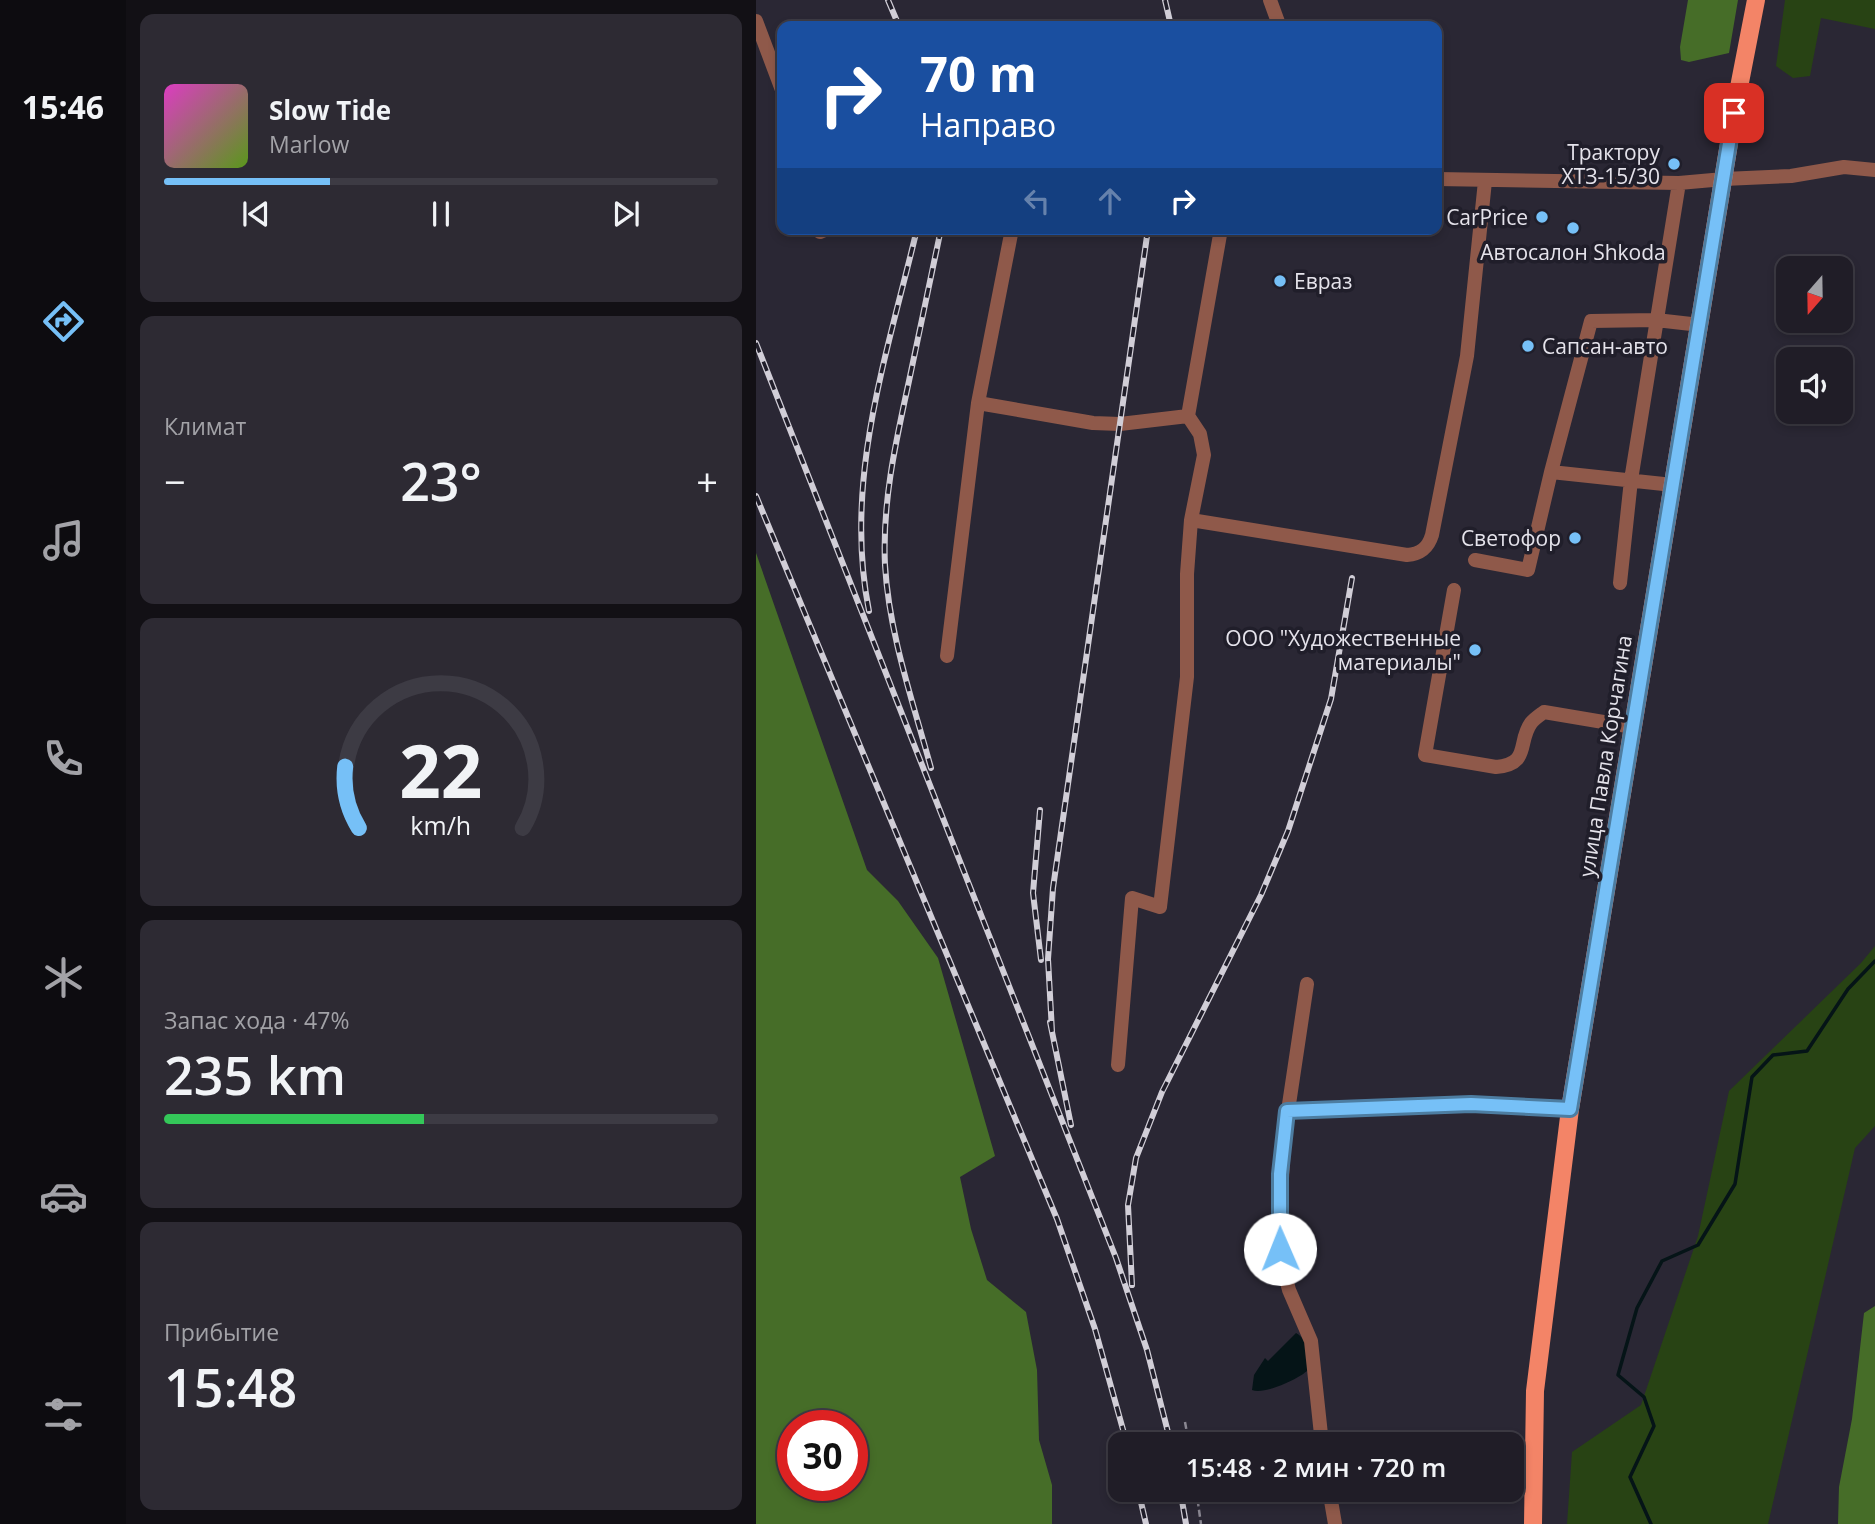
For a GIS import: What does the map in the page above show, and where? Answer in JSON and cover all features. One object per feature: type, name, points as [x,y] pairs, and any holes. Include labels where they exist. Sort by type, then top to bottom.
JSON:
[{"type":"main road","name":"улица Павла Корчагина","points":[[1533,1524],[1535,1391],[1570,1109],[1734,113],[1756,0]]},
{"type":"street","points":[[1270,0],[1278,21]]},
{"type":"street","points":[[756,21],[777,77]]},
{"type":"street","points":[[1442,179],[1679,183],[1724,178],[1791,176],[1844,167],[1875,170]]},
{"type":"street","points":[[1191,520],[1407,555],[1426,548],[1432,535],[1467,356],[1485,181]]},
{"type":"street","points":[[1620,583],[1631,480],[1679,183]]},
{"type":"street","points":[[947,656],[978,403],[1011,235]]},
{"type":"street","points":[[1118,1065],[1132,898],[1160,907],[1187,677],[1187,585],[1191,520],[1204,455],[1200,434],[1188,416],[1220,235]]},
{"type":"street","points":[[1475,560],[1528,570],[1591,321],[1656,320],[1700,325]]},
{"type":"street","points":[[978,403],[1093,423],[1120,424],[1188,416]]},
{"type":"street","points":[[1551,472],[1673,485]]},
{"type":"street","points":[[1454,590],[1425,755],[1496,767],[1508,765],[1519,757],[1530,724],[1544,712],[1633,727]]},
{"type":"street","points":[[1307,984],[1280,1174],[1280,1249],[1290,1290],[1311,1341],[1321,1432]]},
{"type":"street","points":[[1287,1111],[1471,1104],[1570,1109]]},
{"type":"street","points":[[1331,1502],[1335,1524]]},
{"type":"path","points":[[1185,1422],[1187,1432]]},
{"type":"path","points":[[1198,1502],[1201,1524]]},
{"type":"green space","points":[[1688,0],[1738,0],[1729,53],[1689,62],[1681,60],[1680,47]]},
{"type":"green space","points":[[1785,0],[1875,0],[1875,29],[1821,18],[1810,76],[1793,78],[1776,66]]},
{"type":"green space","points":[[756,553],[867,870],[898,901],[938,958],[995,1156],[960,1177],[971,1229],[987,1280],[1026,1312],[1037,1370],[1039,1440],[1052,1485],[1052,1524],[756,1524]]},
{"type":"green space","points":[[1875,946],[1875,1126],[1855,1148],[1768,1524],[1567,1524],[1572,1452],[1641,1405],[1698,1236],[1729,1091],[1861,963]]},
{"type":"green space","points":[[1875,1306],[1875,1524],[1838,1524],[1839,1487],[1852,1419],[1864,1313]]},
{"type":"shaded area","points":[[1296,1333],[1306,1345],[1308,1370],[1281,1385],[1265,1390],[1252,1390],[1254,1375],[1265,1358],[1268,1361]]},
{"type":"waterway","points":[[1651,1524],[1630,1477],[1654,1426],[1644,1397],[1618,1375],[1637,1308],[1662,1261],[1698,1245],[1735,1184],[1752,1077],[1773,1055],[1807,1051],[1848,989],[1875,961]]},
{"type":"railway","points":[[888,0],[897,21]]},
{"type":"railway","points":[[1165,0],[1170,21]]},
{"type":"railway","points":[[869,611],[862,562],[861,514],[865,466],[882,371],[916,235]]},
{"type":"railway","points":[[931,768],[891,617],[885,541],[895,449],[940,235]]},
{"type":"railway","points":[[1052,1031],[1048,959],[1053,888],[1147,235]]},
{"type":"railway","points":[[756,343],[1116,1258],[1147,1350],[1168,1432]]},
{"type":"railway","points":[[756,496],[1057,1219],[1095,1329],[1124,1432]]},
{"type":"railway","points":[[1132,1285],[1128,1205],[1136,1158],[1162,1092],[1261,895],[1288,831],[1331,699],[1352,578]]},
{"type":"railway","points":[[1040,810],[1033,893],[1041,960]]},
{"type":"railway","points":[[1050,1022],[1071,1125]]},
{"type":"railway","points":[[1141,1502],[1146,1524]]},
{"type":"railway","points":[[1182,1502],[1186,1524]]},
{"type":"place","name":"Трактору ХТЗ-15/30","points":[[1674,164]]},
{"type":"place","name":"CarPrice","points":[[1542,217]]},
{"type":"place","name":"Автосалон Shkoda","points":[[1573,228]]},
{"type":"place","name":"Евраз","points":[[1280,281]]},
{"type":"place","name":"Сапсан-авто","points":[[1528,346]]},
{"type":"place","name":"Светофор","points":[[1575,538]]},
{"type":"place","name":"ООО \"Художественные материалы\"","points":[[1475,650]]},
{"type":"route","points":[[1280,1249],[1280,1174],[1287,1111],[1471,1104],[1570,1109],[1734,113]]}]
